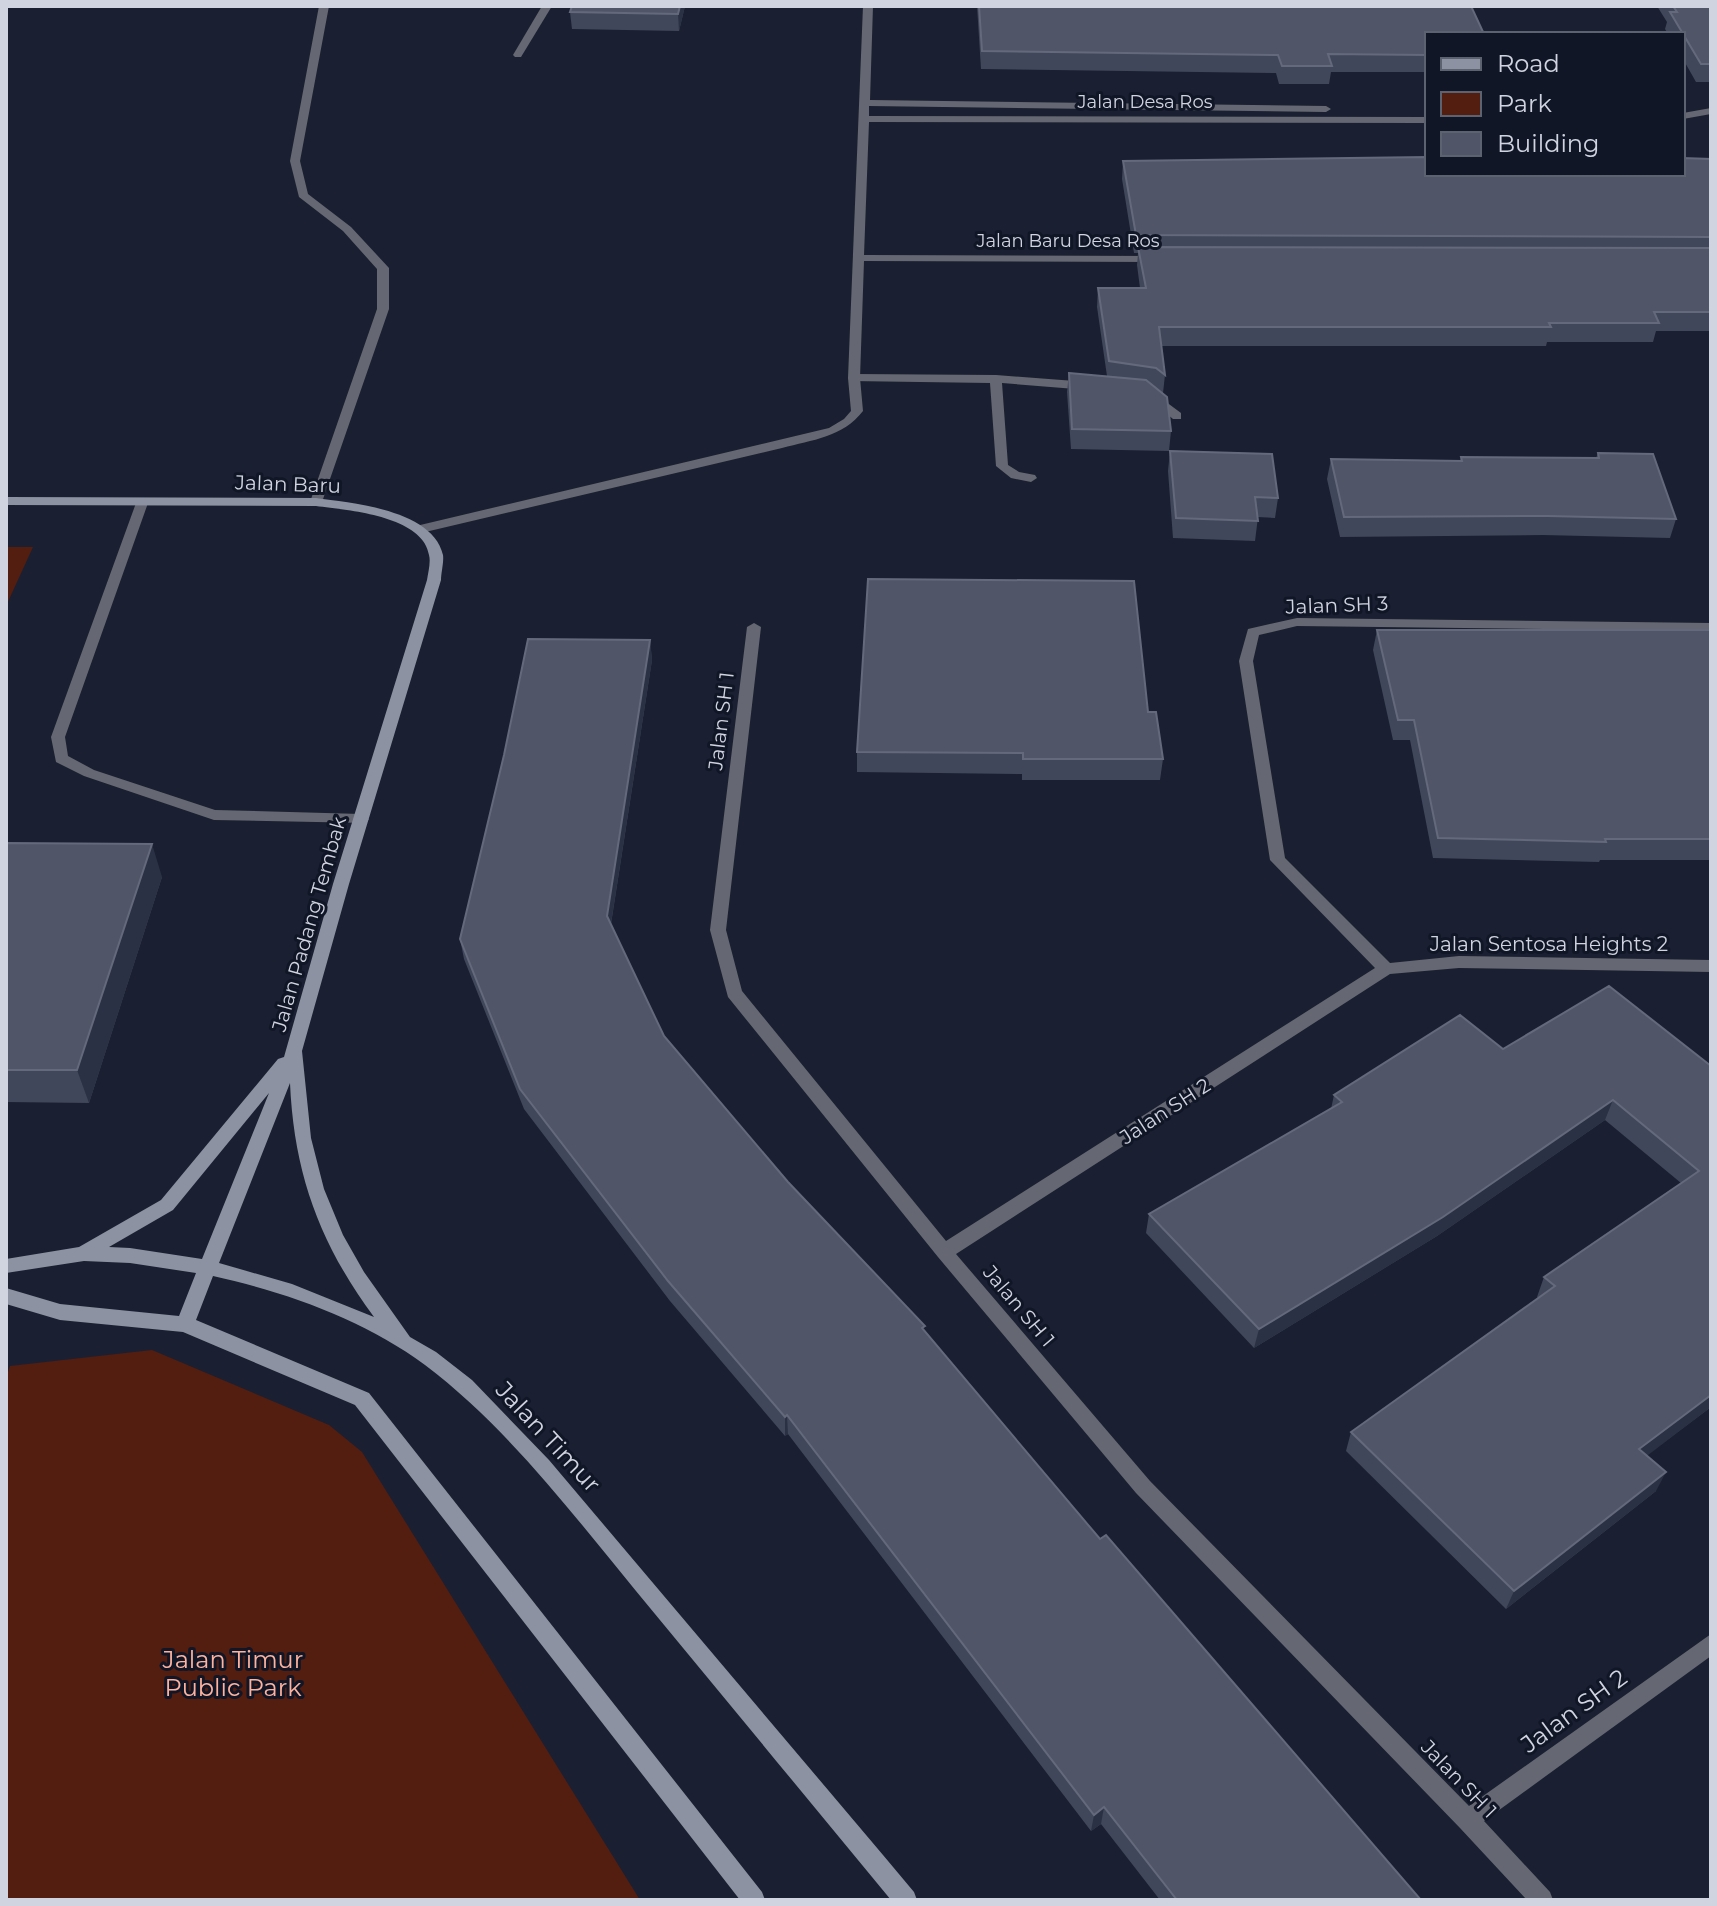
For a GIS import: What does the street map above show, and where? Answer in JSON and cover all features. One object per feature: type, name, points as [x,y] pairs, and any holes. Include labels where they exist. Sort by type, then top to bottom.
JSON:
[{"type":"main road","name":"Jalan Baru","points":[[6,501],[316,502],[355,507],[393,517],[421,529]]},
{"type":"main road","name":"Jalan Padang Tembak","points":[[185,1324],[295,1049],[434,580],[436,554],[421,529]]},
{"type":"main road","points":[[82,1254],[167,1205],[295,1049]]},
{"type":"main road","points":[[295,1049],[307,1163],[334,1234],[370,1301],[405,1341]]},
{"type":"main road","name":"Jalan Timur","points":[[6,1266],[82,1254],[154,1258],[209,1267],[272,1284],[405,1341],[463,1384],[518,1440],[590,1521],[906,1900]]},
{"type":"main road","points":[[6,1296],[60,1312],[185,1324],[362,1399],[754,1900]]},
{"type":"street","points":[[316,502],[383,309],[383,268],[347,229],[303,195],[295,161],[324,6]]},
{"type":"street","points":[[518,55],[547,6]]},
{"type":"street","points":[[421,529],[551,495],[701,465],[833,431],[848,422],[857,411],[854,378],[868,6]]},
{"type":"street","name":"Jalan Desa Ros","points":[[864,103],[1386,110]]},
{"type":"street","points":[[1067,105],[1069,119]]},
{"type":"street","points":[[1130,106],[1134,120]]},
{"type":"street","points":[[1685,116],[1711,111]]},
{"type":"street","name":"Jalan Desa Ros","points":[[862,119],[1425,120]]},
{"type":"street","name":"Jalan Baru Desa Ros","points":[[858,258],[1177,259]]},
{"type":"street","points":[[854,378],[996,379],[1107,387]]},
{"type":"street","points":[[996,379],[1002,466],[1015,475],[1031,478]]},
{"type":"street","points":[[1135,391],[1149,393],[1177,416]]},
{"type":"street","points":[[142,503],[58,737],[61,759],[89,773],[214,815],[361,819]]},
{"type":"street","name":"Jalan SH 3","points":[[1386,969],[1278,860],[1246,661],[1253,632],[1297,622],[1711,627]]},
{"type":"street","name":"Jalan SH 1","points":[[754,627],[718,930],[734,993],[944,1252],[1143,1487],[1542,1900]]},
{"type":"street","name":"Jalan Sentosa Heights 2","points":[[1386,969],[1459,962],[1711,966]]},
{"type":"street","name":"Jalan SH 2","points":[[944,1252],[1386,969]]},
{"type":"street","name":"Jalan SH 2","points":[[1468,1820],[1711,1644]]},
{"type":"green space","points":[[6,547],[33,547],[6,606]]},
{"type":"green space","name":"Jalan Timur Public Park","points":[[152,1350],[329,1425],[362,1452],[640,1900],[6,1900],[6,1378],[10,1366]]},
{"type":"building","points":[[572,6],[680,6],[678,14],[570,12]]},
{"type":"building","points":[[979,6],[1471,6],[1483,32],[1425,32],[1425,55],[1328,54],[1332,66],[1282,66],[1278,55],[982,51]]},
{"type":"building","points":[[1673,6],[1711,6],[1711,64],[1701,64],[1685,32],[1682,32],[1670,12],[1677,12]]},
{"type":"building","points":[[1425,157],[1425,176],[1685,176],[1685,158],[1711,159],[1711,237],[1136,235],[1123,161]]},
{"type":"building","points":[[1138,247],[1711,248],[1711,312],[1654,312],[1659,323],[1549,323],[1551,327],[1159,327],[1165,375],[1156,368],[1109,361],[1098,288],[1146,288]]},
{"type":"building","points":[[1069,373],[1146,380],[1167,397],[1171,431],[1072,429]]},
{"type":"building","points":[[1170,451],[1272,454],[1278,498],[1255,497],[1258,521],[1176,518]]},
{"type":"building","points":[[1598,453],[1653,454],[1676,519],[1344,517],[1331,459],[1462,461],[1461,457],[1599,458]]},
{"type":"building","points":[[868,579],[1134,581],[1148,712],[1156,712],[1163,759],[1023,759],[1023,753],[857,752]]},
{"type":"building","points":[[1377,630],[1711,630],[1711,839],[1605,839],[1606,842],[1438,838],[1414,720],[1398,720]]},
{"type":"building","points":[[528,639],[650,640],[607,916],[664,1036],[788,1182],[925,1326],[922,1328],[1100,1539],[1106,1535],[1421,1900],[1177,1900],[1104,1807],[1094,1815],[787,1415],[785,1417],[668,1281],[520,1089],[460,939]]},
{"type":"building","points":[[6,843],[152,844],[77,1070],[6,1070]]},
{"type":"building","points":[[1609,986],[1711,1066],[1711,1395],[1639,1449],[1666,1472],[1514,1591],[1351,1432],[1555,1286],[1544,1277],[1699,1171],[1613,1100],[1443,1217],[1259,1329],[1149,1214],[1342,1102],[1334,1095],[1460,1015],[1503,1049]]}]
